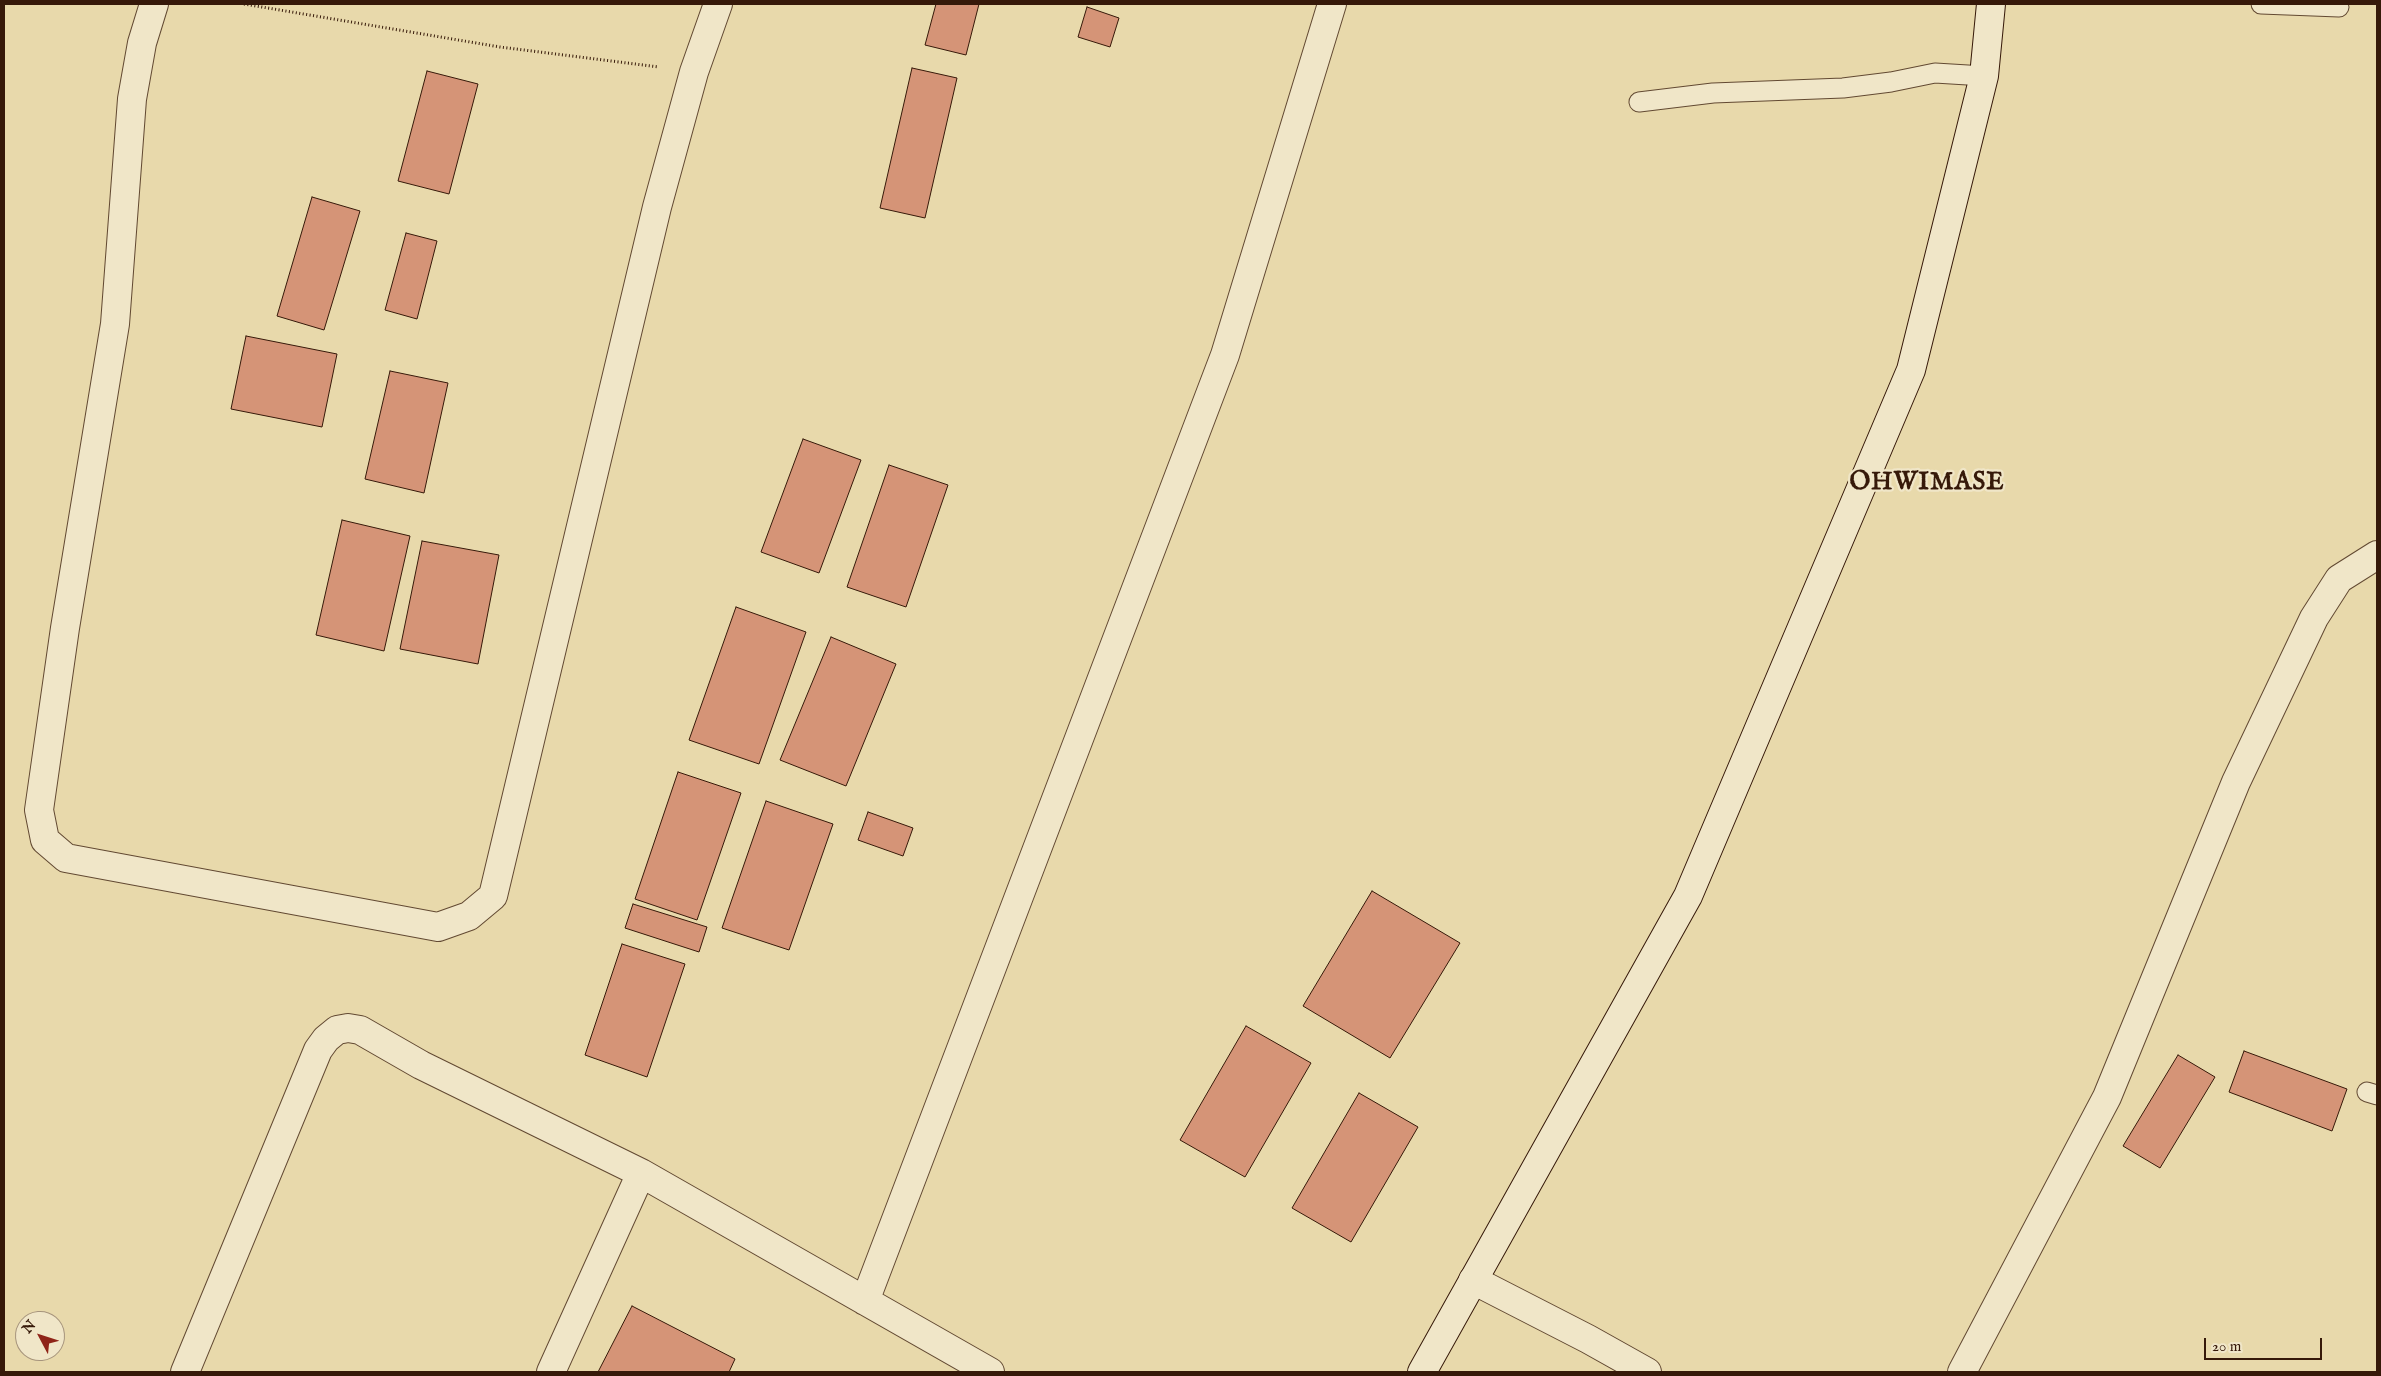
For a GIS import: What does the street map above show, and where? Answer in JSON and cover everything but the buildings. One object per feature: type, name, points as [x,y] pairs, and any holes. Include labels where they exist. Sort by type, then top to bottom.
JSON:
[{"type":"street","points":[[154,4],[142,43],[132,99],[115,324],[65,628],[39,810],[45,840],[66,858],[438,926],[469,916],[493,896],[656,207],[694,72],[718,4]]},
{"type":"street","points":[[865,1301],[1226,355],[1332,4]]},
{"type":"street","points":[[1422,1372],[1688,896],[1911,370],[1984,76],[1990,4]]},
{"type":"street","points":[[1962,1372],[2107,1097],[2236,782],[2314,618],[2339,579],[2377,555]]},
{"type":"street","points":[[185,1372],[318,1050],[326,1039],[337,1030],[348,1028],[360,1030],[421,1065],[641,1172],[990,1372]]},
{"type":"street","points":[[551,1372],[641,1172]]},
{"type":"street","points":[[1473,1280],[1647,1372]]},
{"type":"lane","points":[[2261,4],[2339,7]]},
{"type":"lane","points":[[1638,102],[1713,93],[1843,88],[1891,82],[1935,73],[1984,76]]},
{"type":"path","points":[[244,4],[500,47],[694,72]]},
{"type":"district","name":"OHWIMASE","points":[[1927,484]]}]
